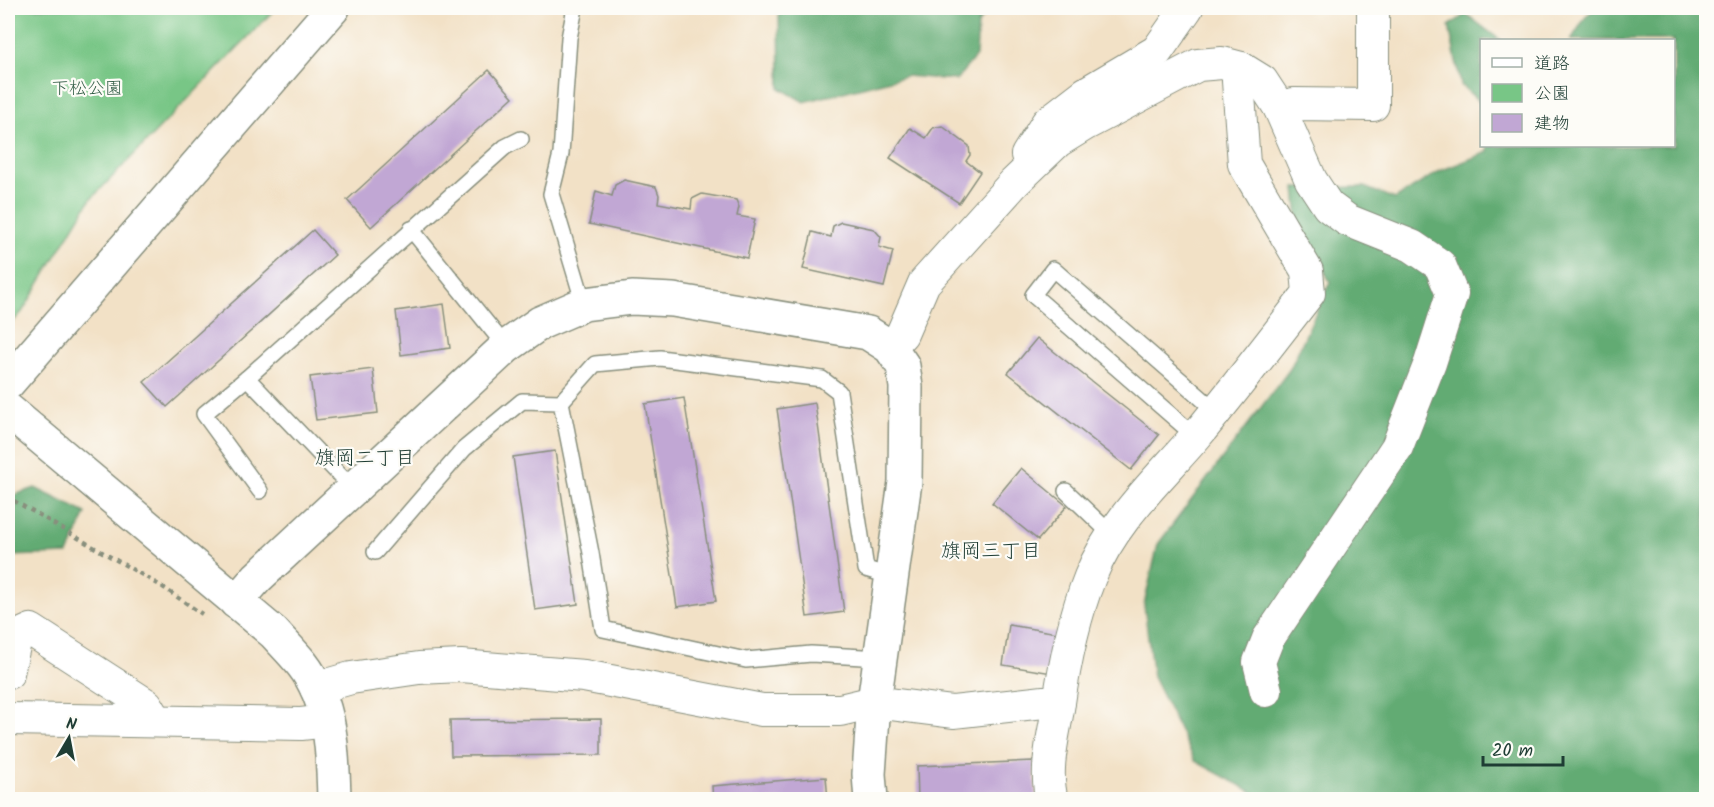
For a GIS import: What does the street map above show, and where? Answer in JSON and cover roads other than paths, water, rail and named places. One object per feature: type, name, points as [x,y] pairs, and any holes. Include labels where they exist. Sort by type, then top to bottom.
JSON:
[{"type":"street","points":[[8,383],[333,8]]},
{"type":"street","points":[[1014,183],[1029,151],[1047,123],[1086,93],[1157,51],[1187,8]]},
{"type":"street","points":[[1279,107],[1294,104],[1373,105],[1372,8]]},
{"type":"street","points":[[890,347],[902,334],[924,283],[1014,183],[1058,141],[1198,64],[1222,63],[1241,68],[1262,81],[1279,107],[1311,180],[1328,206],[1347,220],[1413,246],[1440,265],[1452,294],[1430,363],[1397,447],[1268,639],[1258,662],[1266,691]]},
{"type":"street","points":[[1052,800],[1050,754],[1059,702],[1090,576],[1112,535],[1216,411],[1309,293],[1307,271],[1244,164],[1238,81],[1241,68]]},
{"type":"street","points":[[236,602],[352,488],[506,347],[540,323],[584,304],[632,298],[674,300],[868,333],[890,347],[903,366],[906,387],[905,482],[874,702],[869,774],[871,800]]},
{"type":"street","points":[[8,410],[274,633],[303,665],[316,688],[328,721],[333,760],[334,800]]},
{"type":"street","points":[[8,673],[16,637],[31,630],[147,705],[156,720]]},
{"type":"street","points":[[316,688],[351,678],[419,668],[461,666],[584,676],[762,710],[840,710],[874,702],[953,712],[1059,702]]},
{"type":"street","points":[[8,718],[302,724],[328,721]]},
{"type":"lane","points":[[575,8],[569,38],[561,154],[551,194],[584,304]]},
{"type":"lane","points":[[260,491],[204,414],[247,378],[411,229],[506,147],[521,139]]},
{"type":"lane","points":[[411,229],[506,347]]},
{"type":"lane","points":[[1195,436],[1033,295],[1053,269],[1216,411]]},
{"type":"lane","points":[[561,402],[595,364],[660,358],[822,379],[839,392],[866,569],[893,578]]},
{"type":"lane","points":[[247,378],[352,488]]},
{"type":"lane","points":[[375,552],[464,449],[522,400],[561,402]]},
{"type":"lane","points":[[561,402],[591,553],[603,629],[746,660],[812,654],[880,658]]},
{"type":"lane","points":[[1066,491],[1112,535]]},
{"type":"district","name":"旗岡二丁目","points":[[365,457]]},
{"type":"district","name":"旗岡三丁目","points":[[991,550]]},
{"type":"park label","name":"下松公園","points":[[87,88]]}]
